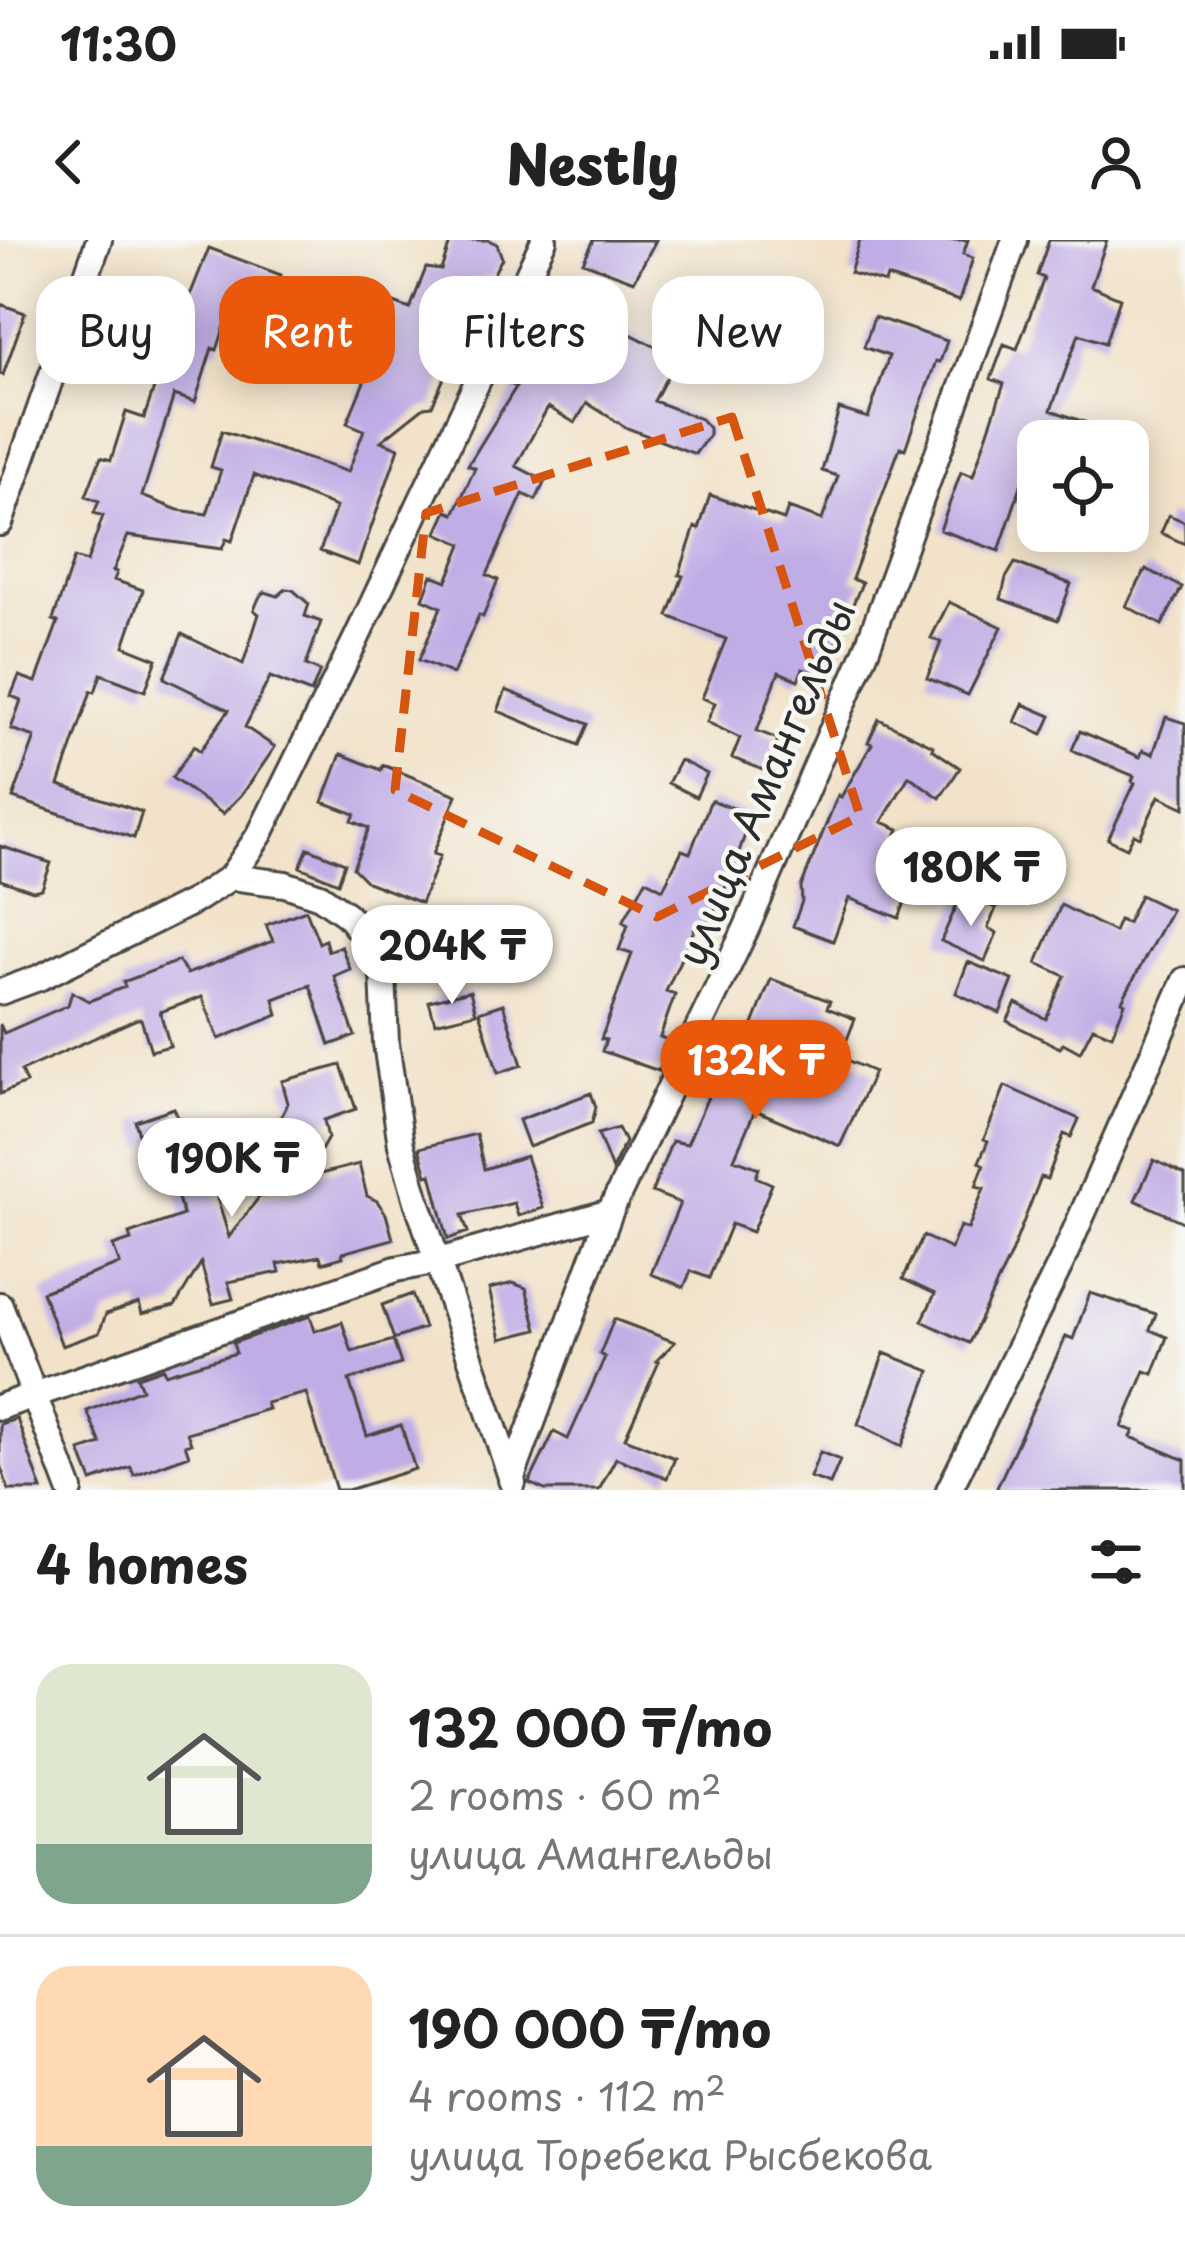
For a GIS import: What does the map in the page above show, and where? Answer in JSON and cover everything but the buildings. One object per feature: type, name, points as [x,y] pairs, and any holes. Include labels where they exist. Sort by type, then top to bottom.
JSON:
[{"type":"street","points":[[0,524],[100,240]]},
{"type":"street","points":[[0,992],[41,977],[194,902],[231,877],[260,834],[356,639],[544,240]]},
{"type":"street","name":"улица Амангельды","points":[[514,1485],[610,1212],[746,929],[866,651],[1015,240]]},
{"type":"street","points":[[231,877],[285,884],[320,896],[347,915],[370,941],[382,972],[386,1043],[401,1145],[514,1485]]},
{"type":"street","points":[[949,1490],[1061,1263],[1185,980]]},
{"type":"street","points":[[0,1407],[396,1269],[610,1212]]},
{"type":"street","points":[[0,1305],[70,1490]]},
{"type":"highlighted area","points":[[732,417],[860,816],[657,917],[395,790],[426,513]]}]
